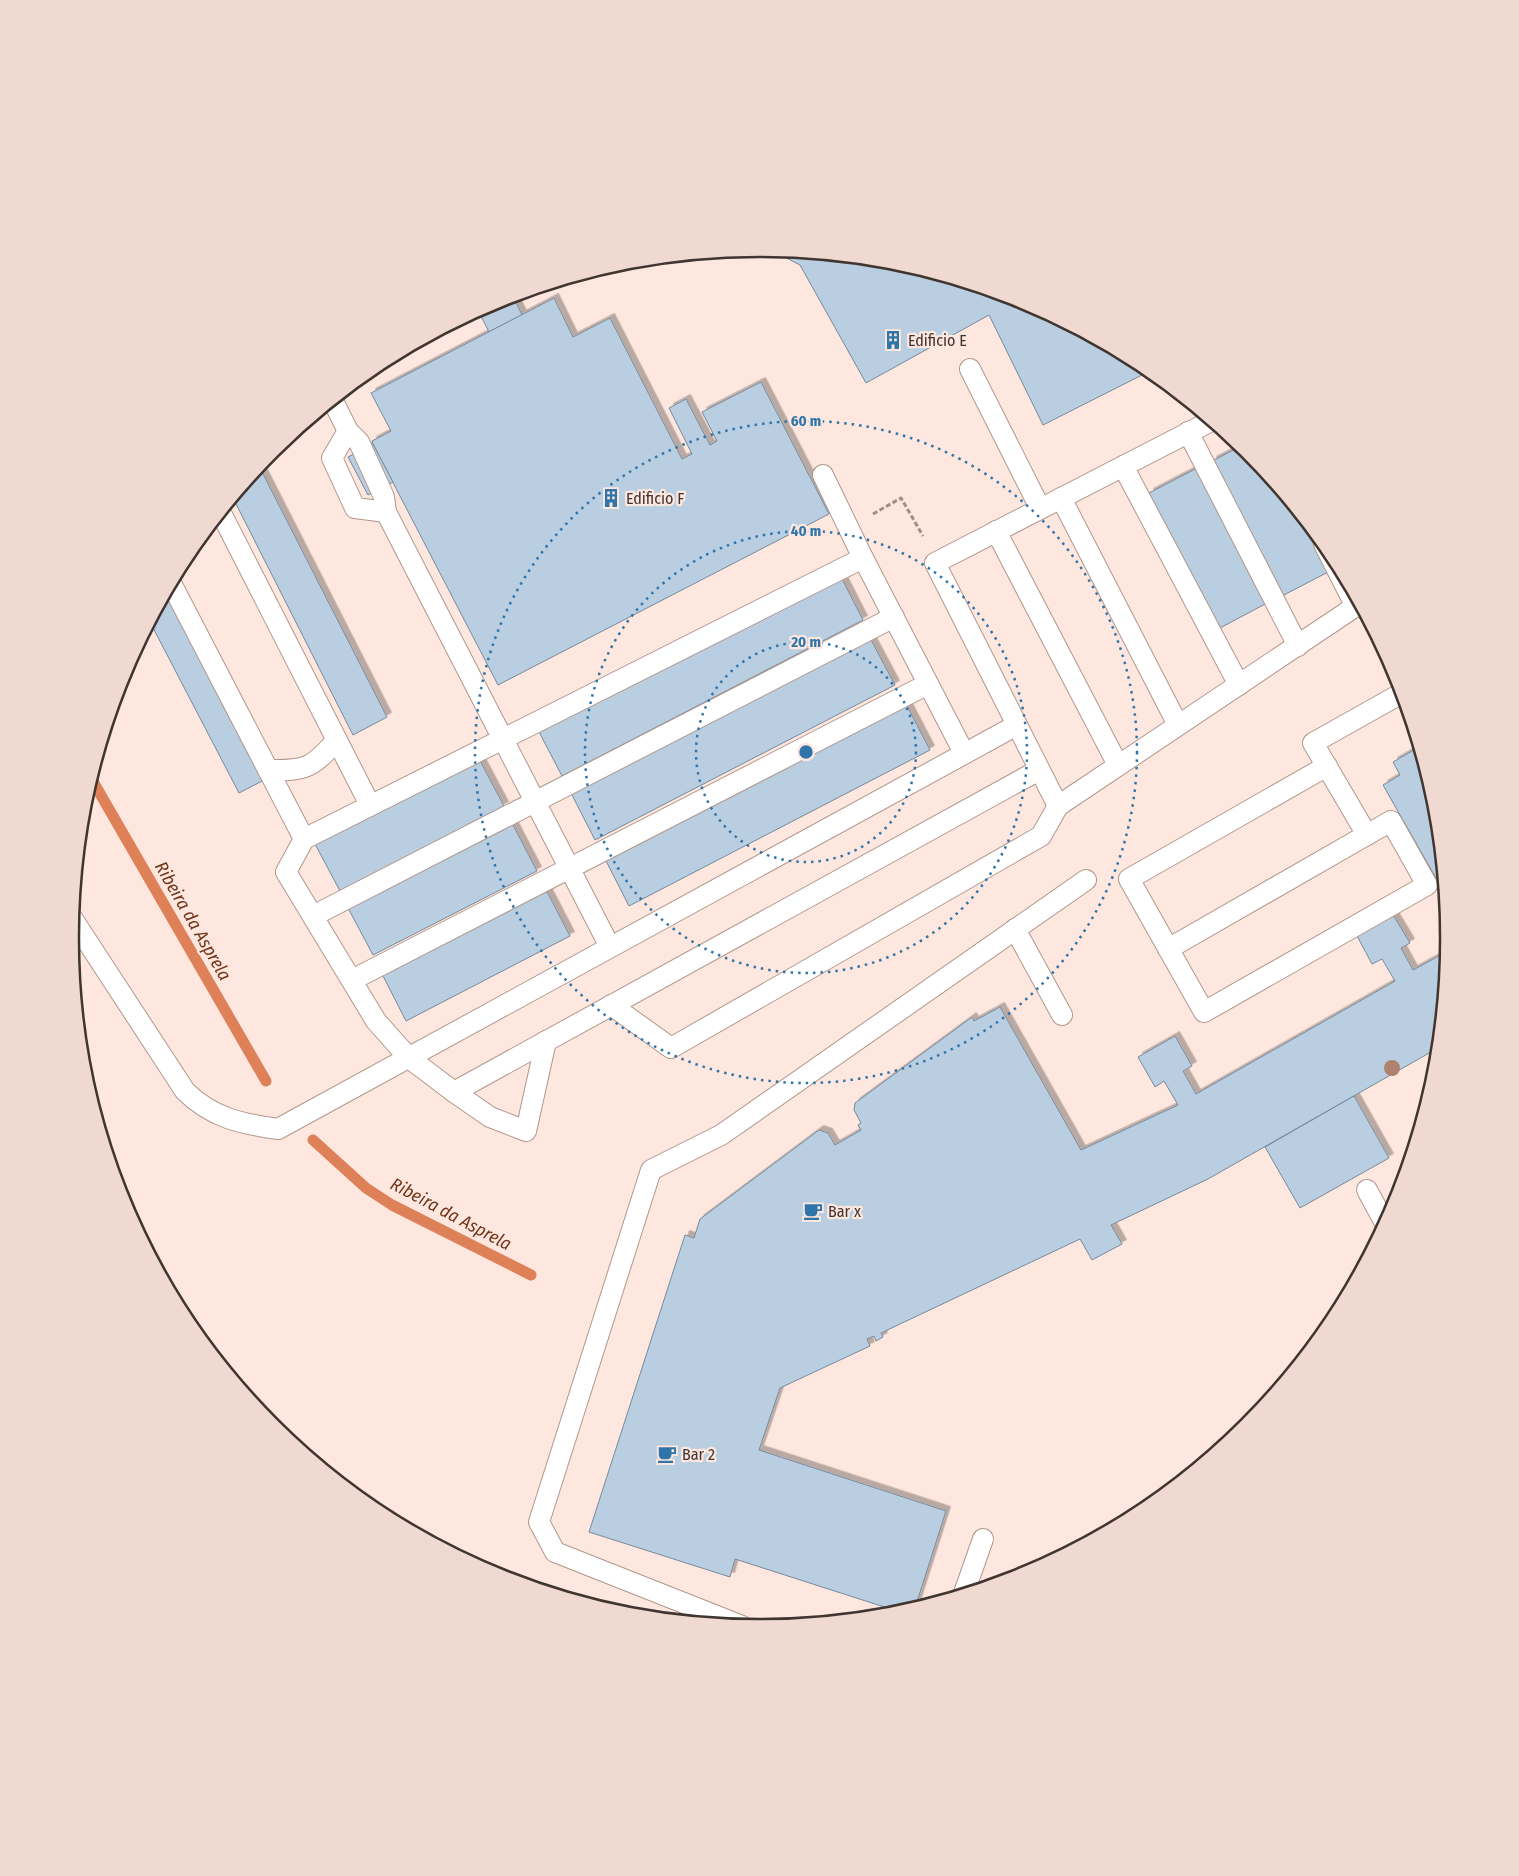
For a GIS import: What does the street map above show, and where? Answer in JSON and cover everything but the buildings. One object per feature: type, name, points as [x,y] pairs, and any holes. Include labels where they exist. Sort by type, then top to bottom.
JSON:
[{"type":"lane","points":[[970,369],[1040,508]]},
{"type":"lane","points":[[336,406],[348,431],[359,442],[384,497],[386,512],[610,947]]},
{"type":"lane","points":[[1058,806],[935,563],[1205,424]]},
{"type":"lane","points":[[348,431],[332,458],[355,508],[386,512]]},
{"type":"lane","points":[[1188,432],[1298,646]]},
{"type":"lane","points":[[1123,466],[1238,685]]},
{"type":"lane","points":[[823,475],[863,558],[964,754]]},
{"type":"lane","points":[[1061,498],[1178,725]]},
{"type":"lane","points":[[224,518],[370,805]]},
{"type":"lane","points":[[996,531],[1118,765]]},
{"type":"lane","points":[[546,1041],[526,1131],[490,1117],[409,1058],[376,1021],[286,872],[304,838],[863,558]]},
{"type":"lane","points":[[175,590],[304,838]]},
{"type":"lane","points":[[611,1005],[671,1048],[1041,836],[1058,806],[1354,607]]},
{"type":"lane","points":[[313,916],[894,617]]},
{"type":"lane","points":[[352,980],[928,684]]},
{"type":"lane","points":[[1367,835],[1313,743],[1396,697]]},
{"type":"lane","points":[[79,929],[185,1091],[200,1106],[244,1125],[278,1129],[1017,725]]},
{"type":"lane","points":[[268,770],[295,771],[318,761],[337,740]]},
{"type":"lane","points":[[1168,949],[1391,821],[1427,885],[1204,1012],[1168,949],[1129,879],[1327,766]]},
{"type":"lane","points":[[454,1092],[1039,770]]},
{"type":"lane","points":[[720,1617],[555,1552],[539,1522],[651,1170],[721,1135],[1086,880]]},
{"type":"lane","points":[[1015,929],[1062,1015]]},
{"type":"lane","points":[[1367,1190],[1381,1215]]},
{"type":"lane","points":[[966,1587],[983,1538]]},
{"type":"path","points":[[878,511],[901,498],[925,540]]},
{"type":"waterway","name":"Ribeira da Asprela","points":[[96,787],[266,1081]]},
{"type":"waterway","name":"Ribeira da Asprela","points":[[313,1140],[366,1188],[392,1205],[531,1275]]},
{"type":"place","name":"Edificio E","points":[[893,340]]},
{"type":"place","name":"Edificio F","points":[[611,498]]},
{"type":"place","name":"Bar x","points":[[813,1211]]},
{"type":"place","name":"Bar 2","points":[[667,1454]]}]
